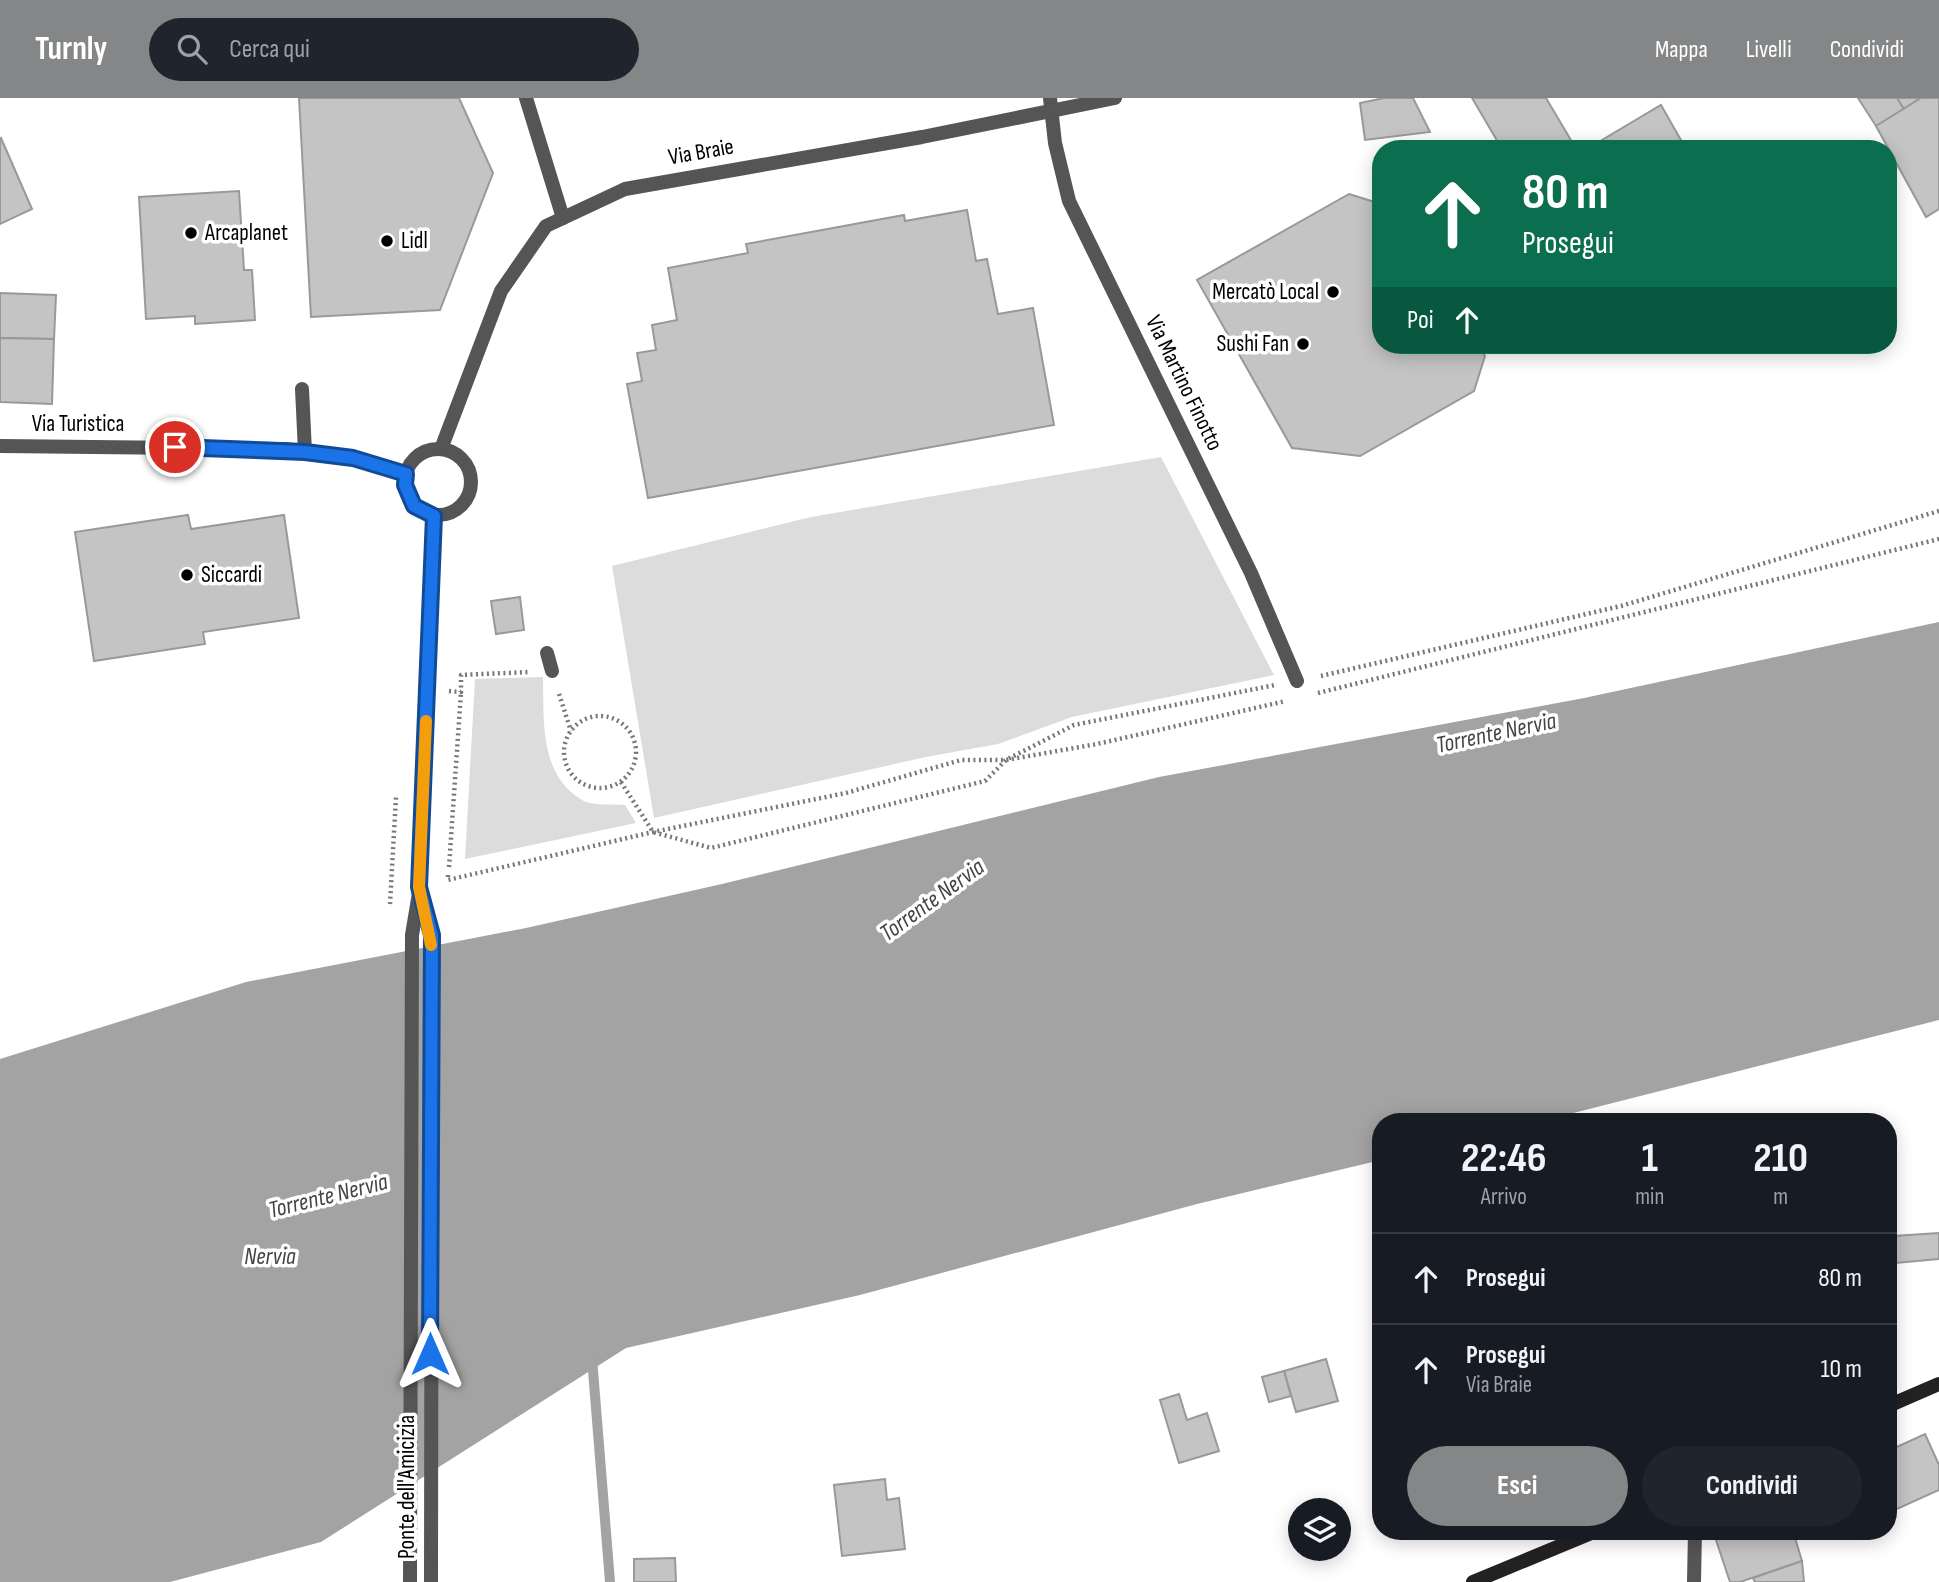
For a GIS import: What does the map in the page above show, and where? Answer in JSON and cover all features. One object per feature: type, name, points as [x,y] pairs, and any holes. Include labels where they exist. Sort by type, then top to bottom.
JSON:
[{"type":"main road","points":[[1897,1402],[1939,1384]]},
{"type":"main road","points":[[1473,1582],[1574,1540]]},
{"type":"street","points":[[526,98],[563,218]]},
{"type":"street","name":"Via Braie","points":[[441,449],[501,291],[546,226],[625,189],[922,137],[1051,103],[1115,98]]},
{"type":"street","name":"Via Martino Finotto","points":[[1051,103],[1055,143],[1069,201],[1251,573],[1297,681]]},
{"type":"street","points":[[302,388],[305,452]]},
{"type":"street","name":"Via Turistica","points":[[0,446],[305,452],[353,458],[406,474]]},
{"type":"street","points":[[441,449],[452,452],[467,465],[471,486],[468,496],[455,512],[434,516],[414,506],[405,485],[406,474],[418,455],[441,449]]},
{"type":"street","points":[[419,887],[434,516]]},
{"type":"street","points":[[547,653],[552,671]]},
{"type":"street","name":"Ponte dell'Amicizia","points":[[411,1579],[412,935],[419,887]]},
{"type":"street","name":"Ponte dell'Amicizia","points":[[419,887],[432,935],[430,1580]]},
{"type":"street","points":[[1694,1582],[1695,1540]]},
{"type":"path","points":[[1315,694],[1939,539]]},
{"type":"path","points":[[485,674],[552,671],[571,731],[564,752],[566,764],[579,781],[600,788],[621,782],[630,773],[636,749],[625,726],[603,716],[591,717],[571,731]]},
{"type":"path","points":[[461,692],[448,880],[653,832],[846,793],[961,760],[1006,760],[1097,744],[1288,701]]},
{"type":"path","points":[[621,782],[653,832]]},
{"type":"shaded area","points":[[1161,457],[1274,675],[1072,717],[998,744],[926,757],[654,818],[612,566],[811,517]]},
{"type":"shaded area","points":[[543,677],[544,728],[551,761],[558,776],[568,789],[586,802],[625,805],[636,823],[465,859],[475,679]]},
{"type":"water","name":"Nervia","points":[[1939,622],[1939,1020],[1573,1113],[1372,1113],[1372,1162],[1197,1204],[860,1295],[626,1348],[321,1542],[170,1582],[0,1582],[0,1059],[246,982],[526,928],[722,884],[1159,777],[1584,698]]},
{"type":"building","name":"Lidl","points":[[299,98],[459,98],[493,173],[440,310],[311,317]]},
{"type":"building","points":[[1384,98],[1413,98],[1430,132],[1365,140],[1360,103]]},
{"type":"building","points":[[1472,98],[1546,98],[1571,140],[1497,140]]},
{"type":"building","points":[[1858,98],[1897,98],[1904,109],[1876,126]]},
{"type":"building","points":[[1897,98],[1921,98],[1904,109]]},
{"type":"building","points":[[1921,98],[1939,98],[1939,209],[1926,217],[1897,164],[1897,140],[1884,140],[1876,126]]},
{"type":"building","points":[[1661,105],[1681,140],[1602,140]]},
{"type":"building","points":[[0,139],[32,209],[0,224]]},
{"type":"building","name":"Arcaplanet","points":[[239,191],[244,270],[252,270],[255,320],[195,324],[195,316],[146,319],[139,197]]},
{"type":"building","points":[[1349,194],[1372,201],[1372,354],[1484,354],[1474,391],[1360,456],[1292,448],[1197,280]]},
{"type":"building","points":[[967,210],[976,261],[987,259],[998,314],[1033,308],[1054,425],[648,498],[627,384],[642,381],[637,353],[656,350],[652,325],[677,320],[668,268],[748,253],[746,244],[904,215],[905,221]]},
{"type":"building","points":[[0,293],[56,295],[54,339],[0,338]]},
{"type":"building","points":[[0,338],[54,339],[52,404],[0,402]]},
{"type":"building","name":"Siccardi","points":[[188,515],[191,529],[284,515],[299,618],[203,632],[205,644],[94,661],[75,532]]},
{"type":"building","points":[[520,597],[524,630],[496,634],[491,601]]},
{"type":"building","points":[[1939,1233],[1939,1259],[1897,1263],[1897,1236]]},
{"type":"building","points":[[1326,1359],[1338,1401],[1296,1412],[1284,1371]]},
{"type":"building","points":[[1284,1371],[1291,1396],[1269,1402],[1262,1377]]},
{"type":"building","points":[[1179,1394],[1187,1420],[1207,1413],[1219,1451],[1179,1463],[1160,1400]]},
{"type":"building","points":[[1925,1434],[1939,1465],[1939,1490],[1897,1509],[1897,1447]]},
{"type":"building","points":[[885,1479],[887,1500],[899,1498],[905,1549],[842,1556],[834,1485]]},
{"type":"building","points":[[1716,1540],[1796,1540],[1802,1561],[1740,1582],[1730,1582]]},
{"type":"building","points":[[675,1558],[676,1582],[634,1582],[634,1559]]},
{"type":"building","points":[[1802,1561],[1804,1582],[1755,1582],[1753,1578]]},
{"type":"waterway","points":[[592,1358],[610,1582]]},
{"type":"slow traffic","points":[[426,721],[419,887],[432,935],[431,945]]},
{"type":"place","name":"Arcaplanet","points":[[191,233]]},
{"type":"place","name":"Lidl","points":[[387,241]]},
{"type":"place","name":"Mercatò Local","points":[[1333,292]]},
{"type":"place","name":"Sushi Fan","points":[[1303,344]]},
{"type":"place","name":"Siccardi","points":[[187,575]]},
{"type":"route","points":[[175,447],[285,449],[353,458],[406,474],[408,497],[414,506],[434,516],[433,601],[419,887],[432,935],[430,1354]]},
{"type":"water label","name":"Torrente Nervia","points":[[1496,733]]},
{"type":"water label","name":"Torrente Nervia","points":[[932,900]]},
{"type":"water label","name":"Torrente Nervia","points":[[328,1196]]}]
